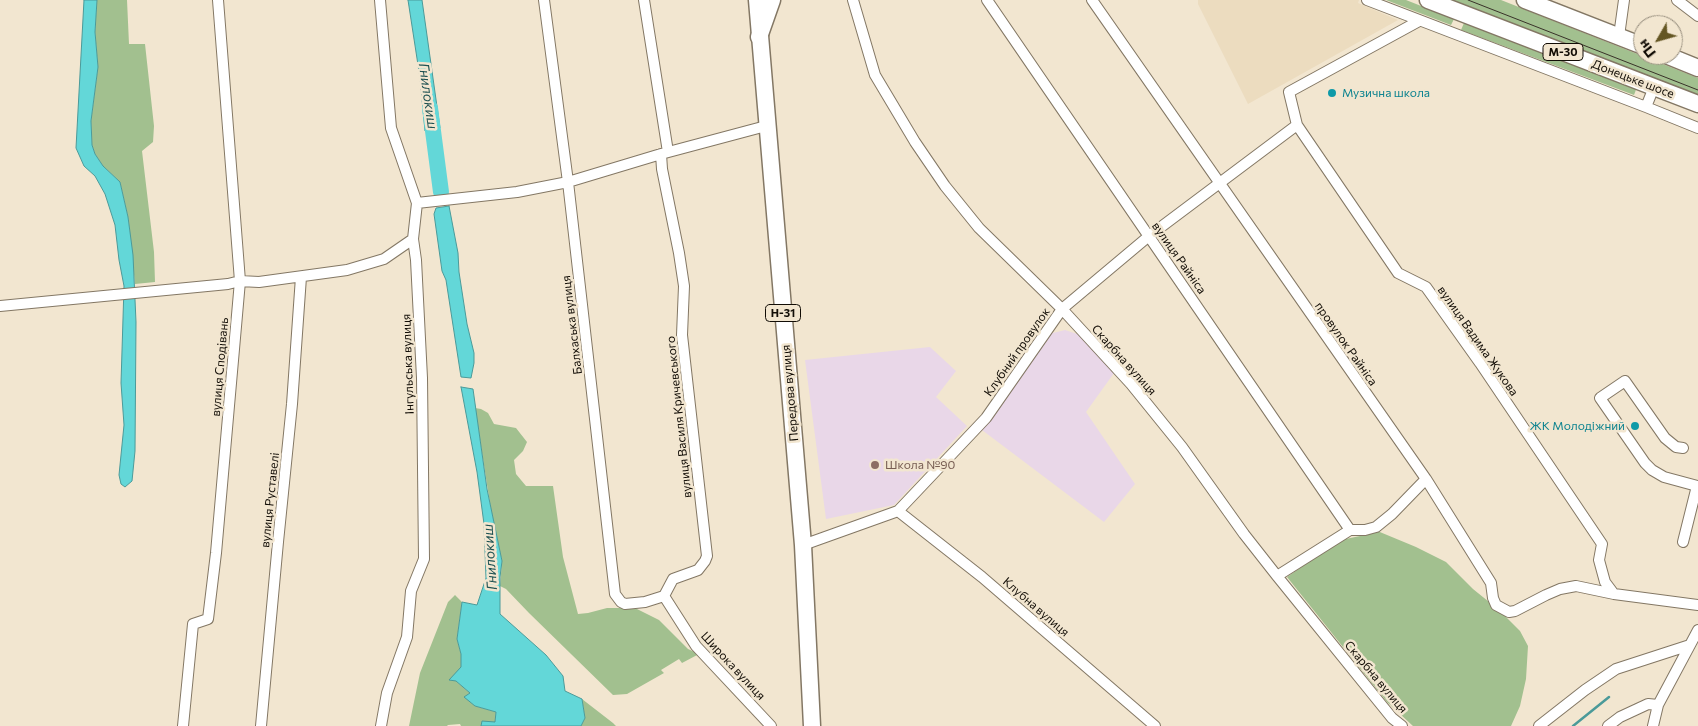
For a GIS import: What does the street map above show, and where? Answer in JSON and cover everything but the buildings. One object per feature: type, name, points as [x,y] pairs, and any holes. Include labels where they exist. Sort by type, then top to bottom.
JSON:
[{"type":"main road","name":"Передова вулиця","points":[[757,0],[766,126],[803,545],[812,726]]},
{"type":"main road","points":[[759,37],[772,0]]},
{"type":"main road","name":"Донецьке шосе","points":[[1428,0],[1698,104]]},
{"type":"main road","points":[[1524,0],[1633,42]]},
{"type":"main road","points":[[1683,62],[1698,68]]},
{"type":"street","name":"вулиця Сподівань","points":[[183,726],[194,624],[208,619],[217,544],[240,281],[218,0]]},
{"type":"street","name":"Інгульська вулиця","points":[[380,0],[392,128],[417,203],[413,239],[416,260],[422,378],[424,559],[411,590],[407,637],[387,693],[381,726]]},
{"type":"street","name":"Балхаська вулиця","points":[[544,0],[568,182],[615,594],[625,604],[645,602],[664,596]]},
{"type":"street","name":"вулиця Василя Кричевського","points":[[644,0],[665,153],[662,170],[684,286],[682,335],[706,556],[705,561],[698,570],[673,579],[664,596]]},
{"type":"street","name":"Скарбна вулиця","points":[[853,0],[874,75],[915,142],[945,186],[979,228],[1062,310],[1131,384],[1182,447],[1244,534],[1277,576],[1392,718],[1402,726]]},
{"type":"street","name":"вулиця Райніса","points":[[987,0],[1350,530]]},
{"type":"street","name":"провулок Райніса","points":[[1092,0],[1426,479],[1491,583],[1496,605],[1509,612],[1515,611],[1560,589],[1576,586],[1614,594]]},
{"type":"street","points":[[1367,0],[1698,128]]},
{"type":"street","points":[[1619,36],[1624,0]]},
{"type":"street","points":[[1677,0],[1698,16]]},
{"type":"street","name":"вулиця Вадима Жукова","points":[[1419,21],[1289,92],[1297,125],[1398,273],[1426,287],[1480,363],[1602,544],[1599,560],[1606,582],[1614,594]]},
{"type":"street","points":[[1646,107],[1654,87]]},
{"type":"street","name":"Клубний провулок","points":[[803,545],[898,510],[986,418],[1062,310],[1148,236],[1297,125]]},
{"type":"street","points":[[417,203],[517,192],[568,182],[665,153],[766,126]]},
{"type":"street","points":[[0,306],[119,296],[228,284],[240,281],[259,282],[347,270],[384,259],[413,239]]},
{"type":"street","name":"вулиця Руставелі","points":[[261,726],[292,404],[300,277]]},
{"type":"street","points":[[1683,448],[1676,447],[1666,438],[1624,381],[1600,398],[1645,463],[1652,470],[1664,477],[1697,486],[1683,542]]},
{"type":"street","points":[[1277,576],[1350,530],[1365,530],[1376,527],[1392,514],[1426,479]]},
{"type":"street","name":"Клубна вулиця","points":[[898,510],[982,577],[1155,726]]},
{"type":"street","points":[[1614,594],[1698,605]]},
{"type":"street","name":"Широка вулиця","points":[[664,596],[696,646],[771,726]]},
{"type":"street","points":[[1653,726],[1658,705],[1698,630]]},
{"type":"street","points":[[1539,726],[1585,690],[1616,669],[1690,645]]},
{"type":"street","points":[[1608,726],[1620,717],[1648,704],[1658,705]]},
{"type":"shaded area","points":[[1198,0],[1359,0],[1358,3],[1398,20],[1248,104],[1198,4]]},
{"type":"shaded area","points":[[1065,330],[1083,336],[1114,373],[1086,412],[1135,484],[1104,522],[982,430],[1049,334]]},
{"type":"shaded area","name":"Школа №90","points":[[930,347],[956,371],[936,397],[967,426],[894,505],[826,519],[805,360]]},
{"type":"green space","points":[[97,0],[127,0],[129,44],[145,44],[154,126],[153,142],[142,151],[154,252],[155,282],[135,284],[128,217],[120,182],[103,166],[95,154],[92,145],[91,121],[98,67],[95,32]]},
{"type":"green space","points":[[1386,0],[1406,0],[1454,19],[1451,25]]},
{"type":"green space","points":[[1451,0],[1501,0],[1633,52],[1633,65],[1665,65],[1698,78],[1698,97]]},
{"type":"green space","points":[[1464,23],[1637,87],[1634,95],[1461,30]]},
{"type":"green space","points":[[475,408],[488,413],[494,424],[516,428],[527,442],[523,451],[514,460],[516,474],[526,486],[553,486],[563,557],[578,614],[607,608],[635,608],[659,620],[688,649],[699,654],[682,663],[679,659],[661,670],[664,673],[627,694],[613,695],[506,589],[500,586],[502,561],[491,510]]},
{"type":"green space","points":[[1375,530],[1446,562],[1520,631],[1528,646],[1526,679],[1520,706],[1511,726],[1413,726],[1387,702],[1287,577],[1341,540],[1360,536]]},
{"type":"green space","points":[[455,595],[462,602],[457,639],[461,654],[461,667],[456,681],[470,693],[465,697],[475,706],[496,712],[495,722],[483,722],[481,726],[461,726],[460,724],[409,726],[420,673],[448,602]]},
{"type":"green space","points":[[582,699],[616,726],[581,726],[585,718]]},
{"type":"water","points":[[84,0],[97,0],[95,32],[98,67],[91,121],[92,145],[95,154],[103,166],[120,182],[128,217],[133,255],[136,322],[135,451],[132,481],[125,487],[121,484],[119,475],[124,425],[121,383],[124,286],[115,225],[105,194],[95,176],[84,166],[76,148]]},
{"type":"water","points":[[408,0],[422,0],[440,128],[425,131],[420,78]]},
{"type":"water","points":[[449,206],[458,253],[467,324],[474,353],[471,378],[461,377],[434,214],[436,208]]},
{"type":"water","points":[[461,387],[473,389],[487,489],[502,561],[500,614],[546,655],[563,676],[565,691],[582,699],[585,718],[581,726],[481,726],[482,721],[495,722],[496,712],[475,706],[464,697],[470,693],[456,681],[449,680],[461,667],[461,654],[457,639],[462,602],[477,605],[486,578],[484,524],[477,472]]},
{"type":"waterway","name":"Гнилокиш","points":[[430,108],[441,192]]},
{"type":"waterway","points":[[1573,726],[1609,697]]},
{"type":"tram line","points":[[1468,0],[1698,90]]},
{"type":"place","name":"Музична школа","points":[[1332,93]]},
{"type":"place","name":"ЖК Молодіжний","points":[[1635,426]]},
{"type":"place","name":"Школа №90","points":[[875,465]]}]
